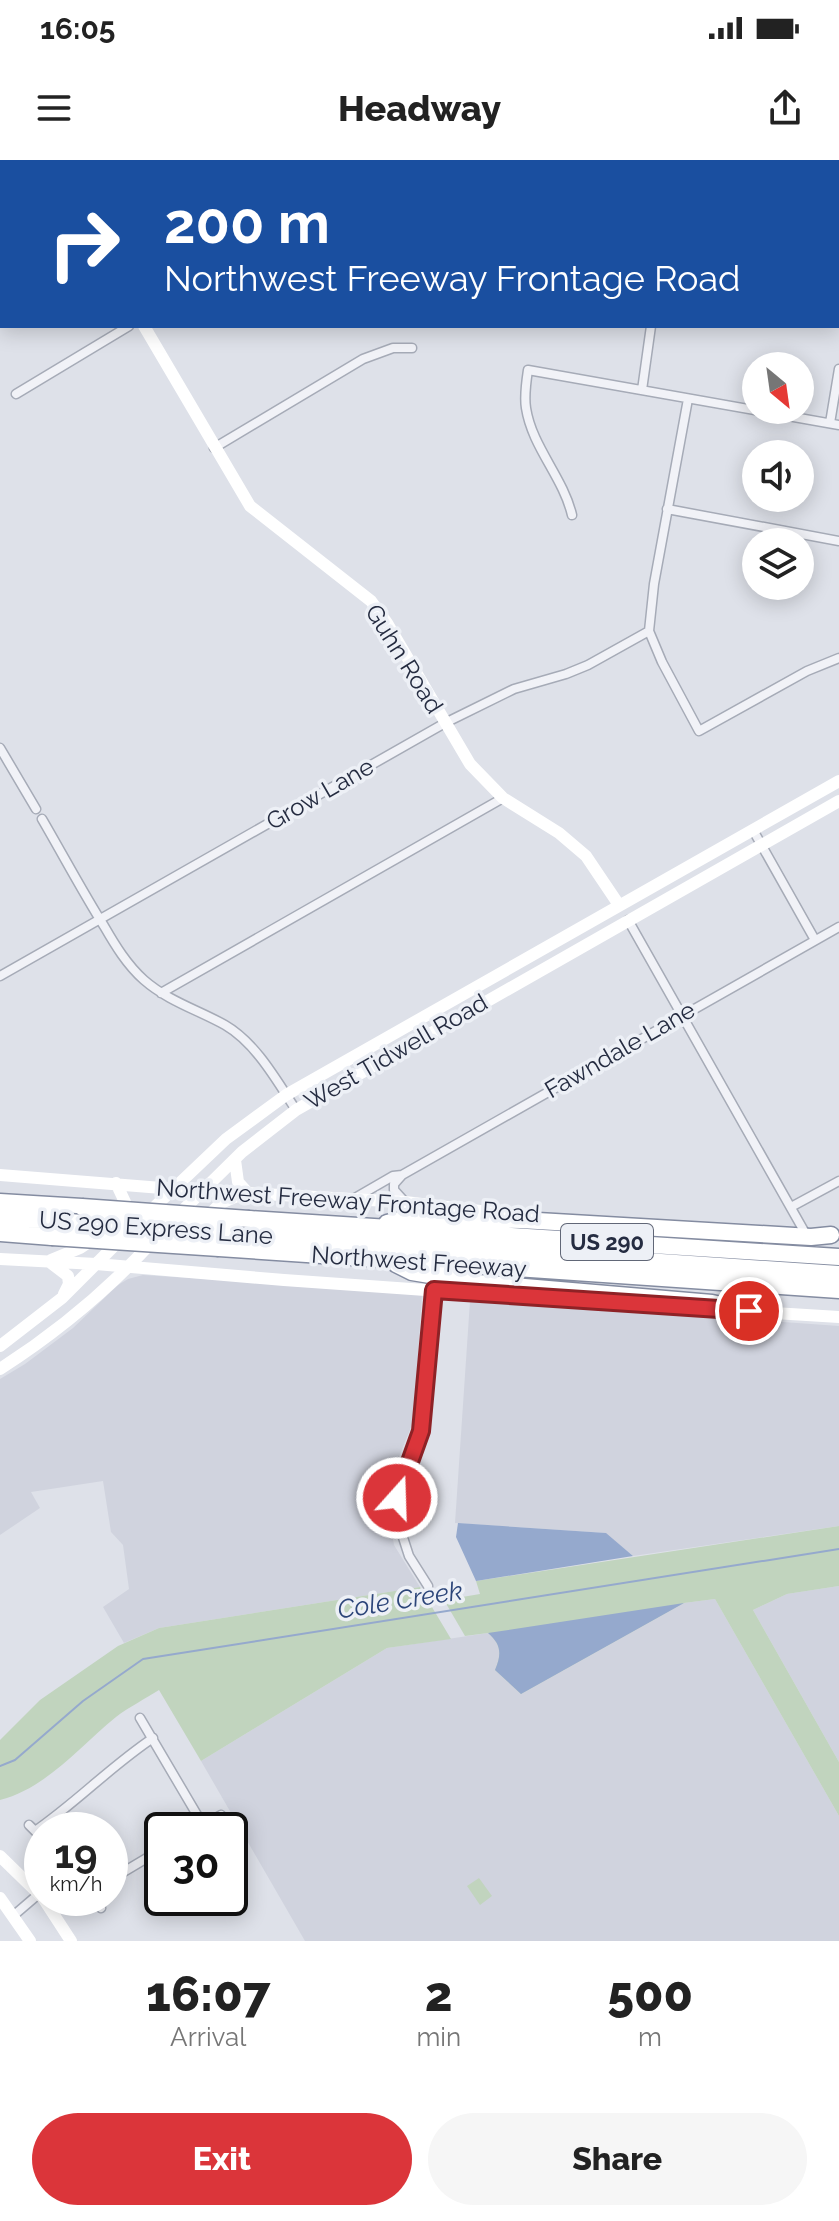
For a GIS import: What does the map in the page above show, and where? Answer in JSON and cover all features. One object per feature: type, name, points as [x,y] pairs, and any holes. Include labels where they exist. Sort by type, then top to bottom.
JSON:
[{"type":"highway","name":"Northwest Freeway","points":[[0,1202],[839,1257]]},
{"type":"highway","name":"US 290 Express Lane","points":[[0,1217],[839,1274]]},
{"type":"highway","points":[[374,1227],[407,1218],[450,1218],[811,1237],[835,1235]]},
{"type":"highway","name":"Northwest Freeway","points":[[0,1233],[839,1290]]},
{"type":"highway","points":[[387,1260],[412,1272],[478,1283],[712,1303],[749,1311]]},
{"type":"main road","name":"Guhn Road","points":[[145,328],[250,506],[371,601],[470,764],[503,798],[572,842],[586,856],[619,905]]},
{"type":"main road","points":[[835,784],[839,801]]},
{"type":"main road","name":"West Tidwell Road","points":[[0,1346],[62,1298],[226,1139],[286,1095],[835,784]]},
{"type":"main road","name":"West Tidwell Road","points":[[0,1369],[30,1350],[128,1268],[235,1160],[296,1110],[839,801]]},
{"type":"main road","points":[[508,968],[516,983]]},
{"type":"main road","points":[[395,1033],[403,1048]]},
{"type":"main road","points":[[186,1271],[176,1253],[180,1243],[221,1203],[247,1192],[238,1182],[235,1160]]},
{"type":"main road","name":"Northwest Freeway Frontage Road","points":[[0,1175],[405,1202],[508,1215],[835,1235]]},
{"type":"main road","points":[[48,1261],[85,1246],[122,1212],[125,1202],[116,1183]]},
{"type":"main road","points":[[0,1259],[839,1317]]},
{"type":"main road","points":[[48,1261],[68,1276],[69,1284],[62,1298]]},
{"type":"main road","points":[[19,1334],[30,1350]]},
{"type":"main road","points":[[0,1856],[24,1878]]},
{"type":"main road","points":[[0,1898],[30,1941]]},
{"type":"main road","points":[[55,1916],[71,1941]]},
{"type":"street","points":[[16,394],[126,328]]},
{"type":"street","points":[[642,390],[651,328]]},
{"type":"street","points":[[214,448],[363,359],[393,348],[412,348]]},
{"type":"street","points":[[572,515],[566,494],[528,417],[525,395],[528,370],[834,424],[839,369]]},
{"type":"street","points":[[688,399],[654,584],[649,631],[699,731],[807,671],[839,658]]},
{"type":"street","points":[[667,509],[839,541]]},
{"type":"street","name":"Grow Lane","points":[[0,976],[445,723],[514,689],[577,670],[649,631]]},
{"type":"street","points":[[0,748],[36,809]]},
{"type":"street","points":[[161,993],[503,798]]},
{"type":"street","points":[[42,819],[100,920],[142,979],[161,993],[227,1026],[249,1047],[296,1110]]},
{"type":"street","points":[[753,830],[815,940]]},
{"type":"street","points":[[628,920],[804,1231]]},
{"type":"street","name":"Fawndale Lane","points":[[354,1199],[393,1176],[402,1175],[839,927]]},
{"type":"street","points":[[402,1175],[397,1178],[394,1190],[405,1202]]},
{"type":"street","points":[[791,1207],[839,1181]]},
{"type":"street","points":[[428,1586],[409,1556],[399,1525],[397,1498],[421,1431],[434,1290]]},
{"type":"street","points":[[140,1718],[190,1812]]},
{"type":"street","points":[[63,1812],[125,1757],[153,1738]]},
{"type":"street","points":[[13,1916],[24,1908]]},
{"type":"shaded area","points":[[143,1275],[422,1293],[414,1420],[394,1469],[387,1505],[394,1545],[420,1587],[159,1628],[124,1643],[103,1607],[129,1589],[123,1545],[111,1532],[103,1481],[31,1492],[40,1508],[0,1535],[0,1379],[73,1328],[118,1285]]},
{"type":"shaded area","points":[[470,1301],[839,1326],[839,1526],[633,1556],[605,1533],[455,1523]]},
{"type":"shaded area","points":[[839,1586],[839,1762],[753,1610],[787,1594]]},
{"type":"shaded area","points":[[715,1599],[839,1816],[839,1941],[305,1941],[248,1842],[248,1812],[230,1812],[201,1761],[387,1648],[488,1633],[497,1641],[501,1657],[521,1694],[684,1603]]},
{"type":"green space","points":[[839,1526],[839,1586],[787,1594],[753,1610],[839,1762],[839,1816],[715,1599],[684,1603],[521,1694],[495,1670],[499,1659],[496,1641],[488,1633],[465,1636],[444,1600],[480,1594],[476,1581]]},
{"type":"green space","points":[[420,1587],[451,1639],[387,1648],[201,1761],[159,1690],[116,1717],[48,1776],[0,1800],[0,1740],[40,1700],[118,1646],[159,1628]]},
{"type":"green space","points":[[479,1878],[492,1896],[480,1905],[467,1886]]},
{"type":"water","points":[[458,1523],[606,1533],[633,1556],[476,1581],[456,1537]]},
{"type":"water","points":[[684,1603],[521,1694],[495,1670],[499,1650],[488,1633]]},
{"type":"waterway","name":"Cole Creek","points":[[0,1766],[15,1760],[83,1701],[143,1659],[839,1549]]},
{"type":"route","points":[[397,1498],[421,1431],[434,1290],[749,1311]]}]
